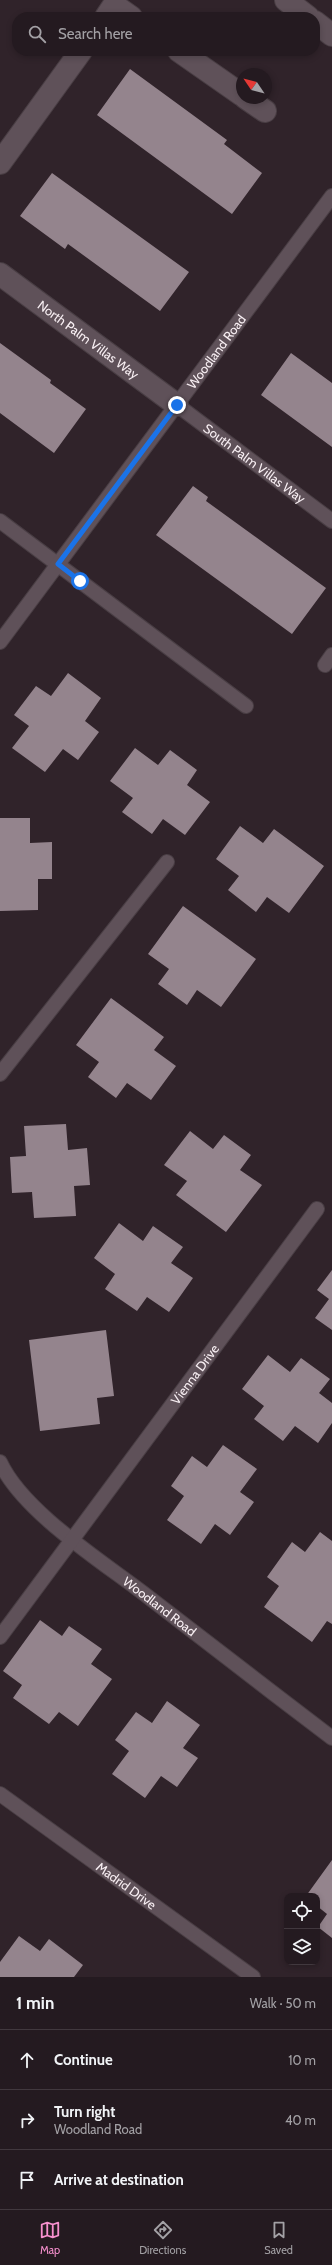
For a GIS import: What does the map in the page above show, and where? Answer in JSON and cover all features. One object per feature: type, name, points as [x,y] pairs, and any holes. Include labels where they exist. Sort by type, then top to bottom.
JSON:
[{"type":"street","points":[[286,0],[302,12]]},
{"type":"street","points":[[109,12],[114,5],[124,12]]},
{"type":"street","points":[[320,26],[332,35]]},
{"type":"street","points":[[0,163],[77,56]]},
{"type":"street","points":[[186,56],[236,91]]},
{"type":"street","points":[[255,104],[265,111]]},
{"type":"street","name":"North Palm Villas Way","points":[[0,274],[177,405]]},
{"type":"lane","name":"Woodland Road","points":[[0,642],[332,196]]},
{"type":"lane","name":"South Palm Villas Way","points":[[177,405],[332,521]]},
{"type":"lane","points":[[0,521],[246,706]]},
{"type":"lane","points":[[0,1074],[167,862]]},
{"type":"lane","name":"Vienna Drive","points":[[72,1538],[317,1209]]},
{"type":"lane","name":"Woodland Road","points":[[0,1462],[6,1476],[19,1492],[72,1538],[331,1735]]},
{"type":"lane","points":[[0,1637],[72,1538]]},
{"type":"lane","name":"Madrid Drive","points":[[0,1794],[253,1977]]},
{"type":"building","points":[[130,69],[227,140],[224,144],[262,173],[232,214],[97,115]]},
{"type":"building","points":[[52,173],[189,272],[160,311],[68,244],[65,249],[20,216]]},
{"type":"building","points":[[0,343],[51,380],[50,383],[86,409],[54,453],[0,413]]},
{"type":"building","points":[[291,353],[332,383],[332,447],[261,395]]},
{"type":"building","points":[[193,486],[208,497],[206,501],[326,588],[292,634],[156,535]]},
{"type":"building","points":[[68,673],[101,698],[85,721],[99,732],[78,760],[63,749],[45,772],[12,748],[29,726],[14,715],[36,686],[51,696]]},
{"type":"building","points":[[135,748],[158,765],[170,750],[197,770],[187,785],[210,802],[185,835],[163,819],[152,834],[122,812],[133,798],[110,781]]},
{"type":"building","points":[[0,818],[30,818],[30,843],[52,842],[52,879],[38,879],[38,910],[0,911]]},
{"type":"building","points":[[240,826],[263,843],[274,829],[324,866],[289,913],[267,897],[256,912],[228,890],[239,876],[216,859]]},
{"type":"building","points":[[183,906],[256,959],[221,1007],[197,990],[187,1005],[158,984],[169,969],[148,954]]},
{"type":"building","points":[[111,998],[164,1037],[154,1050],[176,1066],[151,1100],[127,1083],[116,1098],[88,1077],[99,1062],[76,1045]]},
{"type":"building","points":[[66,1124],[68,1150],[87,1148],[90,1185],[74,1186],[76,1216],[34,1218],[32,1192],[12,1193],[10,1157],[26,1156],[24,1126]]},
{"type":"building","points":[[190,1131],[213,1149],[224,1135],[251,1155],[240,1170],[262,1185],[226,1232],[176,1195],[187,1181],[164,1165]]},
{"type":"building","points":[[119,1223],[143,1241],[153,1226],[183,1247],[171,1263],[193,1278],[169,1312],[147,1297],[137,1311],[105,1289],[115,1274],[94,1258]]},
{"type":"building","points":[[332,1270],[332,1330],[315,1318],[329,1299],[317,1290]]},
{"type":"building","points":[[106,1330],[114,1396],[97,1398],[100,1424],[40,1431],[29,1340]]},
{"type":"building","points":[[268,1355],[290,1372],[301,1358],[330,1379],[319,1393],[332,1403],[332,1423],[318,1443],[295,1426],[283,1441],[254,1419],[264,1406],[242,1389]]},
{"type":"building","points":[[223,1445],[257,1469],[240,1492],[254,1502],[230,1535],[215,1524],[201,1544],[167,1520],[184,1496],[171,1486],[192,1456],[207,1467]]},
{"type":"building","points":[[320,1532],[332,1541],[332,1624],[327,1621],[312,1642],[264,1607],[279,1586],[267,1577],[292,1542],[305,1552]]},
{"type":"building","points":[[40,1620],[62,1636],[69,1626],[102,1649],[91,1664],[112,1679],[78,1726],[59,1712],[49,1724],[13,1698],[22,1685],[3,1671]]},
{"type":"building","points":[[167,1701],[200,1725],[183,1748],[198,1758],[177,1787],[161,1776],[145,1798],[112,1774],[129,1751],[115,1740],[136,1712],[152,1723]]},
{"type":"building","points":[[332,1860],[332,1938],[320,1929],[320,1924],[327,1914],[320,1908],[320,1893],[308,1893]]},
{"type":"building","points":[[19,1936],[40,1951],[49,1939],[83,1965],[74,1977],[0,1977],[0,1962]]},
{"type":"route","points":[[80,581],[58,564],[177,405]]}]
